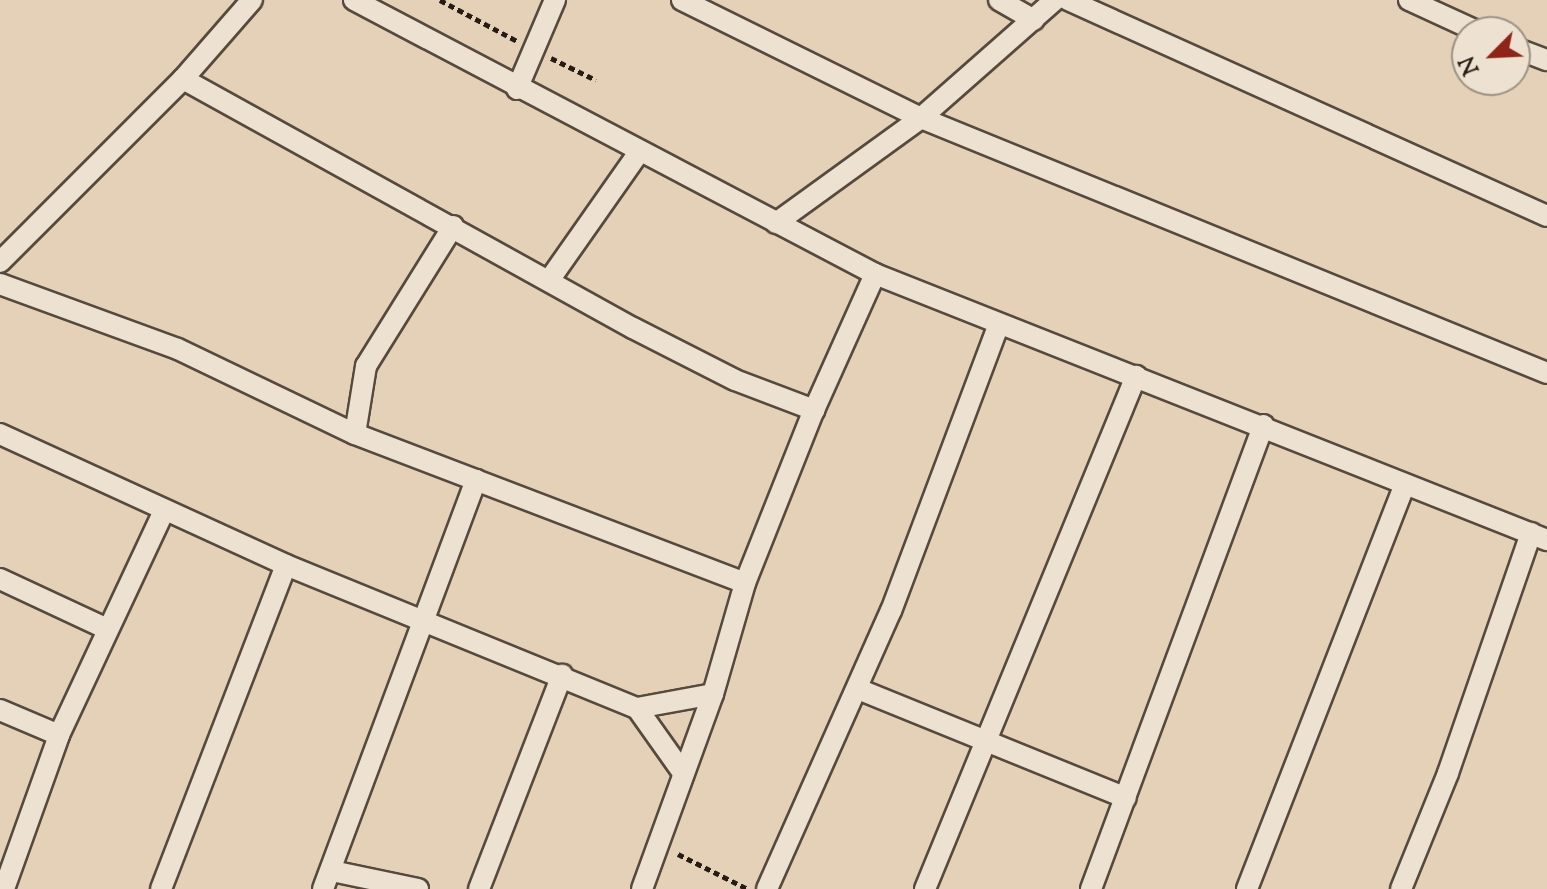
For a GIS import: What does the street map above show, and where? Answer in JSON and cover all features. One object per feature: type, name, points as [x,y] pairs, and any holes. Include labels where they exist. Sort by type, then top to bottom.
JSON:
[{"type":"street","points":[[0,262],[183,79],[252,0]]},
{"type":"street","points":[[354,0],[638,154],[875,274],[998,326],[1264,425],[1404,486],[1539,536],[1401,889]]},
{"type":"street","points":[[517,89],[555,0]]},
{"type":"street","points":[[682,0],[921,118],[1547,373]]},
{"type":"street","points":[[999,0],[1034,20]]},
{"type":"street","points":[[776,223],[921,118],[1055,0]]},
{"type":"street","points":[[1068,0],[1547,216]]},
{"type":"street","points":[[1409,0],[1451,19]]},
{"type":"street","points":[[183,79],[735,380],[814,410]]},
{"type":"street","points":[[550,279],[638,154]]},
{"type":"street","points":[[355,434],[366,366],[453,226]]},
{"type":"street","points":[[642,889],[713,694],[745,583],[814,410],[875,274]]},
{"type":"street","points":[[0,284],[178,349],[355,434],[745,583]]},
{"type":"street","points":[[767,889],[858,689],[998,326]]},
{"type":"street","points":[[925,889],[1136,376]]},
{"type":"street","points":[[1091,889],[1264,425]]},
{"type":"street","points":[[0,434],[286,565],[637,708],[683,773]]},
{"type":"street","points":[[418,889],[327,880],[420,620],[476,480]]},
{"type":"street","points":[[1247,889],[1404,486]]},
{"type":"street","points":[[4,889],[8,852],[107,629],[164,511]]},
{"type":"street","points":[[161,889],[286,565]]},
{"type":"street","points":[[0,579],[107,629]]},
{"type":"street","points":[[479,889],[562,675]]},
{"type":"street","points":[[858,689],[1126,798]]},
{"type":"street","points":[[637,708],[713,694]]},
{"type":"street","points":[[0,710],[59,735]]},
{"type":"path","points":[[657,844],[748,889]]}]
